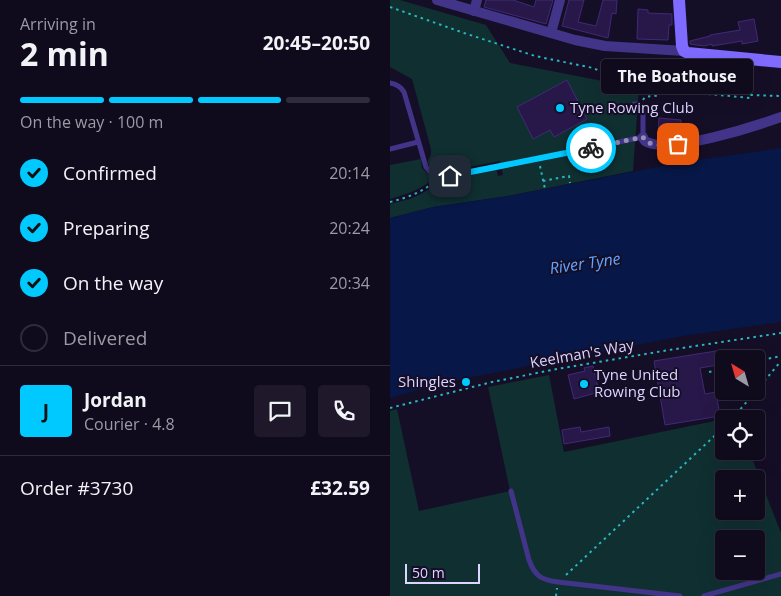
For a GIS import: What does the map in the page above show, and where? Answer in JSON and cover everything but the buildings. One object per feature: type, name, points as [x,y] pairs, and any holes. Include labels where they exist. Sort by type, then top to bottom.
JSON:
[{"type":"street","points":[[437,0],[575,40],[605,46],[684,51],[688,53],[781,62]]},
{"type":"street","points":[[474,11],[477,0]]},
{"type":"street","points":[[551,33],[560,0]]},
{"type":"street","points":[[679,0],[682,46],[684,51]]},
{"type":"street","points":[[643,137],[650,144],[686,143],[732,133],[781,117]]},
{"type":"lane","points":[[390,83],[400,87],[404,92],[426,167],[438,178],[643,137],[643,110],[638,104],[634,104]]},
{"type":"lane","points":[[390,149],[418,142]]},
{"type":"lane","points":[[511,491],[528,560],[541,578],[548,581],[680,596]]},
{"type":"lane","points":[[704,596],[781,574]]},
{"type":"path","points":[[390,7],[535,56],[593,68],[632,85],[750,98],[750,95],[781,96]]},
{"type":"path","points":[[643,114],[644,98],[658,96],[664,90],[668,50]]},
{"type":"path","points":[[539,158],[545,189]]},
{"type":"path","points":[[543,181],[569,176],[570,184]]},
{"type":"path","points":[[390,202],[422,191],[438,178]]},
{"type":"path","name":"Keelman's Way","points":[[390,408],[492,382],[669,350],[781,333]]},
{"type":"path","points":[[765,359],[781,356]]},
{"type":"path","points":[[765,380],[781,361]]},
{"type":"path","points":[[709,372],[715,371]]},
{"type":"path","points":[[740,410],[748,400]]},
{"type":"path","points":[[558,582],[715,434]]},
{"type":"green space","points":[[390,0],[400,0],[486,25],[510,63],[639,88],[633,171],[508,196],[433,207],[390,218],[390,204],[421,194],[439,181],[496,168],[498,176],[503,175],[500,161],[449,171],[442,171],[427,163],[431,149],[412,79],[390,67]]},
{"type":"green space","points":[[421,159],[422,168],[433,179],[418,189],[390,199],[390,165]]},
{"type":"green space","points":[[549,375],[564,452],[715,421],[715,460],[753,460],[756,470],[715,470],[715,520],[765,520],[765,492],[781,533],[781,596],[390,596],[390,411],[397,409],[419,511],[510,491],[488,387]]},
{"type":"water","name":"River Tyne","points":[[781,148],[781,322],[683,336],[447,382],[390,398],[390,218],[433,207],[508,196],[683,162]]},
{"type":"way so far","points":[[591,148],[643,137],[650,144],[678,144]]},
{"type":"place","name":"Tyne Rowing Club","points":[[560,108]]},
{"type":"place","name":"The Boathouse","points":[[678,144]]},
{"type":"place","name":"Shingles","points":[[466,382]]},
{"type":"place","name":"Tyne United Rowing Club","points":[[584,384]]},
{"type":"route","points":[[450,176],[591,148]]}]
